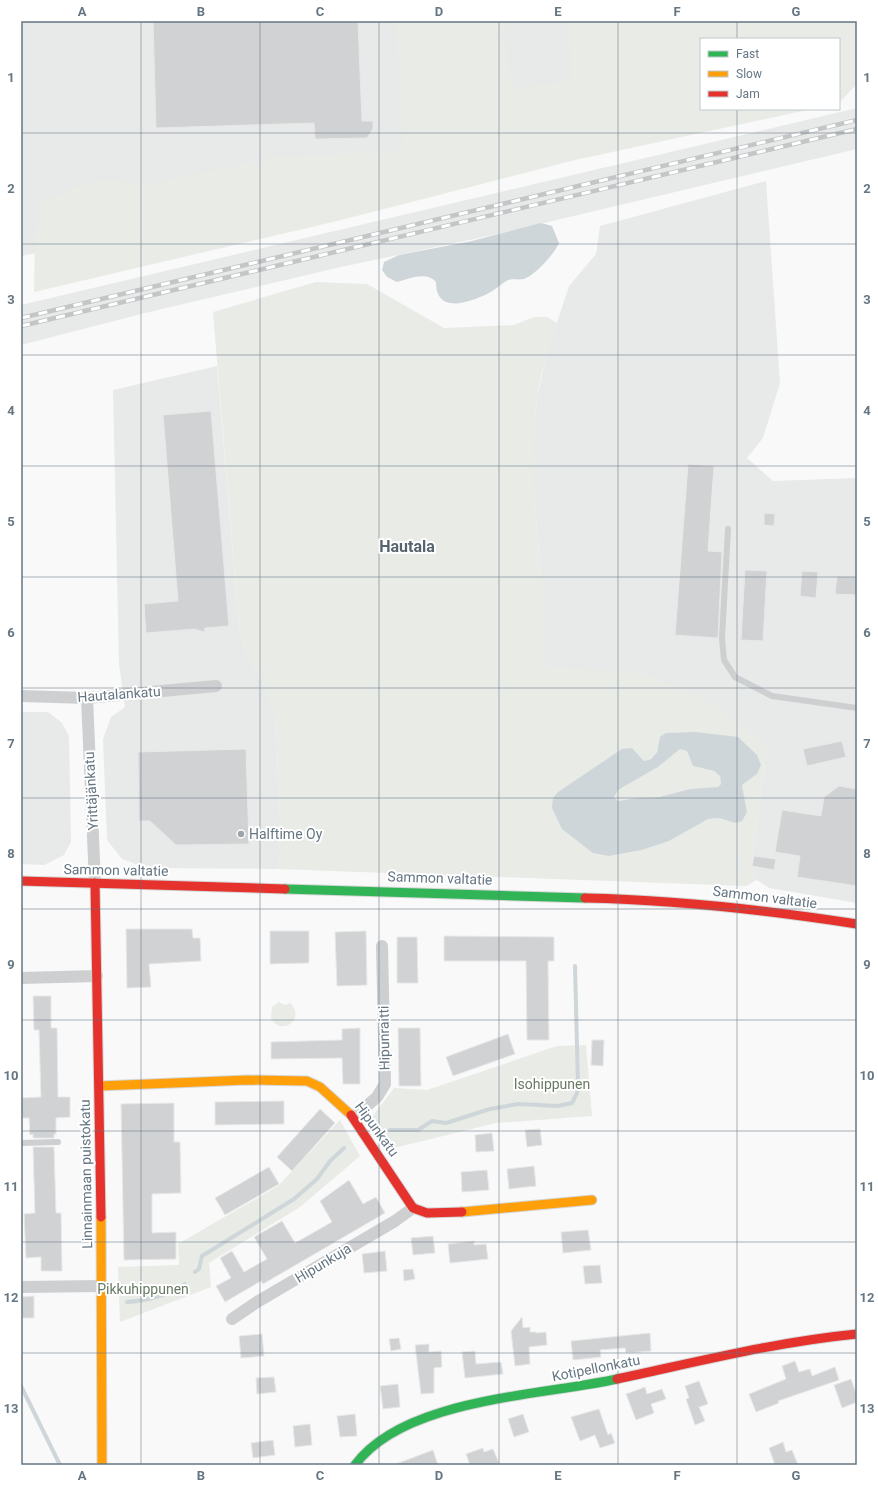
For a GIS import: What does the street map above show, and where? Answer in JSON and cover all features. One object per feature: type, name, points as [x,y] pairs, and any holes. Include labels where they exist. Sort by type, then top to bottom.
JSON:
[{"type":"street","name":"Hautalankatu","points":[[21,696],[87,698],[216,686]]},
{"type":"street","name":"Yrittäjänkatu","points":[[87,698],[95,883]]},
{"type":"street","name":"Sammon valtatie","points":[[21,881],[633,899],[782,912],[857,924]]},
{"type":"street","name":"Linnainmaan puistokatu","points":[[95,883],[102,1286],[102,1465]]},
{"type":"street","name":"Hipunraitti","points":[[354,1117],[377,1097],[385,1084],[382,946]]},
{"type":"street","points":[[21,978],[97,976]]},
{"type":"street","name":"Hipunkatu","points":[[99,1086],[248,1080],[307,1081],[320,1087],[354,1117],[413,1208]]},
{"type":"street","points":[[413,1208],[427,1213],[446,1213],[592,1200]]},
{"type":"street","name":"Hipunkuja","points":[[232,1319],[257,1302],[400,1218],[413,1208]]},
{"type":"street","points":[[21,1287],[102,1286]]},
{"type":"street","name":"Kotipellonkatu","points":[[355,1465],[360,1456],[372,1446],[409,1425],[440,1412],[462,1405],[485,1400],[571,1388],[777,1344],[857,1334]]},
{"type":"lane","points":[[728,528],[722,638],[724,660],[735,678],[772,696],[857,708]]},
{"type":"lane","points":[[21,1143],[58,1142]]},
{"type":"shaded area","points":[[21,21],[857,21],[840,38],[700,38],[700,109],[589,142],[21,256]]},
{"type":"shaded area","points":[[857,108],[857,149],[493,235],[341,267],[145,313],[21,345],[21,305]]},
{"type":"shaded area","points":[[766,181],[780,383],[763,438],[747,458],[773,481],[857,478],[857,903],[769,888],[757,880],[751,866],[767,748],[544,666],[543,605],[534,490],[533,446],[537,398],[547,352],[569,286],[596,254],[600,226]]},
{"type":"shaded area","points":[[541,223],[552,226],[559,243],[545,263],[526,278],[508,280],[490,292],[463,303],[447,302],[441,299],[437,292],[436,282],[428,277],[423,276],[397,282],[387,277],[382,270],[384,262],[399,255],[472,241]]},
{"type":"shaded area","points":[[217,366],[240,637],[276,710],[280,854],[278,869],[146,868],[122,859],[107,840],[103,739],[111,717],[125,707],[119,664],[113,390]]},
{"type":"shaded area","points":[[21,712],[48,712],[62,723],[69,736],[71,842],[64,855],[44,865],[21,864]]},
{"type":"shaded area","points":[[695,732],[738,737],[757,755],[761,765],[757,774],[742,785],[747,812],[742,821],[735,823],[719,818],[708,819],[669,841],[642,850],[609,856],[593,853],[562,829],[552,808],[553,798],[558,792],[622,749],[632,748],[644,761],[651,759],[657,752],[660,737],[666,733]],"holes":[[[680,749],[687,751],[693,766],[714,771],[720,776],[721,784],[718,787],[690,789],[659,797],[618,801],[614,797],[618,790],[658,767]]]},
{"type":"green space","points":[[396,21],[507,21],[503,36],[514,88],[570,81],[569,21],[857,21],[857,84],[840,102],[840,38],[700,38],[700,110],[807,110],[575,160],[337,221],[34,292],[35,238],[42,203],[84,183],[105,180],[152,184],[274,157],[402,151]]},
{"type":"green space","points":[[316,282],[367,284],[444,328],[514,325],[534,317],[547,317],[557,323],[540,380],[537,399],[534,450],[535,501],[544,610],[544,666],[648,674],[722,708],[767,748],[751,866],[757,880],[746,886],[278,869],[280,854],[276,710],[240,637],[213,312]],"holes":[[[660,737],[757,774],[742,785],[747,812],[735,823],[719,818],[708,819],[669,841],[642,850],[609,856],[558,792],[632,748],[644,761],[652,758],[656,752]]]},
{"type":"green space","points":[[680,749],[687,751],[693,766],[714,771],[720,776],[721,784],[718,788],[690,789],[659,797],[618,801],[614,796],[618,790],[658,767]]},
{"type":"green space","points":[[279,1002],[285,1005],[290,1003],[294,1009],[294,1019],[287,1026],[276,1024],[271,1019],[272,1007]]},
{"type":"green space","name":"Isohippunen","points":[[586,1045],[592,1116],[496,1123],[394,1148],[372,1117],[394,1088],[427,1090],[557,1046]]},
{"type":"green space","name":"Pikkuhippunen","points":[[340,1120],[360,1156],[300,1207],[209,1263],[211,1287],[120,1322],[118,1267],[179,1265],[178,1244],[278,1186]]},
{"type":"building","points":[[153,21],[358,21],[362,121],[373,121],[373,129],[367,138],[315,139],[314,123],[156,128]]},
{"type":"building","points":[[211,411],[229,626],[205,628],[204,632],[194,629],[146,633],[144,604],[178,601],[163,415]]},
{"type":"building","points":[[688,464],[714,466],[708,551],[722,552],[718,638],[675,635]]},
{"type":"building","points":[[764,513],[775,514],[774,526],[764,525]]},
{"type":"building","points":[[745,570],[767,571],[763,641],[741,640]]},
{"type":"building","points":[[802,571],[818,572],[816,598],[800,596]]},
{"type":"building","points":[[837,576],[857,577],[857,595],[835,594]]},
{"type":"building","points":[[842,741],[846,757],[807,766],[803,749]]},
{"type":"building","points":[[246,749],[249,844],[176,845],[150,821],[139,821],[138,752]]},
{"type":"building","points":[[839,786],[857,789],[857,886],[797,877],[800,856],[775,852],[782,810],[821,816],[824,797]]},
{"type":"building","points":[[754,856],[776,859],[774,870],[752,866]]},
{"type":"building","points":[[126,929],[192,929],[193,938],[200,938],[201,961],[149,964],[151,987],[127,988]]},
{"type":"building","points":[[270,931],[309,931],[309,963],[270,964]]},
{"type":"building","points":[[366,931],[367,985],[337,986],[335,932]]},
{"type":"building","points":[[444,936],[554,937],[554,961],[548,961],[549,1040],[527,1040],[526,961],[444,961]]},
{"type":"building","points":[[397,937],[417,937],[418,983],[397,983]]},
{"type":"building","points":[[33,996],[51,996],[51,1028],[57,1028],[58,1097],[70,1097],[70,1117],[56,1118],[56,1134],[54,1134],[54,1138],[33,1138],[33,1134],[30,1135],[29,1118],[21,1118],[21,1098],[41,1097],[39,1030],[34,1030]]},
{"type":"building","points":[[360,1028],[360,1084],[343,1084],[342,1058],[271,1059],[271,1042],[342,1040],[342,1029]]},
{"type":"building","points":[[398,1028],[420,1028],[421,1086],[399,1086]]},
{"type":"building","points":[[508,1034],[515,1054],[453,1076],[446,1057]]},
{"type":"building","points":[[592,1040],[604,1040],[603,1066],[591,1065]]},
{"type":"building","points":[[284,1101],[284,1124],[215,1125],[215,1102]]},
{"type":"building","points":[[174,1103],[174,1142],[180,1142],[181,1193],[152,1194],[152,1233],[176,1232],[176,1259],[124,1260],[121,1104]]},
{"type":"building","points":[[320,1109],[335,1123],[292,1171],[277,1157]]},
{"type":"building","points":[[540,1129],[542,1145],[527,1147],[525,1130]]},
{"type":"building","points":[[492,1133],[494,1151],[476,1152],[475,1135]]},
{"type":"building","points":[[33,1147],[54,1147],[56,1213],[61,1213],[62,1271],[41,1271],[41,1257],[26,1258],[24,1214],[35,1213]]},
{"type":"building","points":[[534,1166],[536,1186],[509,1189],[507,1169]]},
{"type":"building","points":[[269,1167],[279,1184],[225,1215],[215,1198]]},
{"type":"building","points":[[487,1170],[489,1190],[462,1192],[461,1172]]},
{"type":"building","points":[[349,1180],[363,1204],[376,1197],[385,1213],[263,1284],[261,1281],[225,1302],[216,1286],[231,1278],[220,1258],[232,1251],[244,1272],[267,1259],[254,1237],[282,1221],[295,1243],[332,1222],[320,1201]]},
{"type":"building","points":[[588,1230],[591,1250],[563,1253],[561,1232]]},
{"type":"building","points":[[433,1236],[435,1253],[413,1255],[411,1238]]},
{"type":"building","points":[[474,1241],[474,1245],[486,1244],[488,1259],[450,1263],[448,1244]]},
{"type":"building","points":[[385,1251],[387,1271],[364,1273],[362,1254]]},
{"type":"building","points":[[600,1265],[602,1283],[585,1284],[583,1266]]},
{"type":"building","points":[[413,1269],[415,1279],[404,1281],[403,1270]]},
{"type":"building","points":[[34,1296],[34,1318],[21,1318],[21,1297]]},
{"type":"building","points":[[522,1317],[523,1328],[530,1327],[530,1332],[546,1332],[547,1345],[529,1347],[530,1364],[515,1366],[511,1331]]},
{"type":"building","points":[[650,1333],[651,1351],[626,1353],[625,1348],[600,1350],[601,1357],[573,1360],[571,1341]]},
{"type":"building","points":[[262,1334],[264,1356],[241,1358],[239,1336]]},
{"type":"building","points":[[399,1338],[401,1349],[391,1351],[389,1339]]},
{"type":"building","points":[[429,1344],[429,1352],[441,1351],[442,1367],[434,1368],[434,1393],[421,1394],[415,1345]]},
{"type":"building","points":[[475,1351],[476,1364],[501,1362],[503,1374],[465,1378],[462,1352]]},
{"type":"building","points":[[795,1361],[799,1372],[810,1369],[812,1376],[835,1367],[839,1380],[778,1401],[779,1403],[756,1412],[749,1394],[786,1379],[782,1366]]},
{"type":"building","points":[[274,1377],[276,1392],[257,1394],[256,1378]]},
{"type":"building","points":[[851,1379],[857,1396],[857,1402],[842,1408],[834,1385]]},
{"type":"building","points":[[699,1381],[708,1404],[699,1407],[705,1421],[695,1425],[686,1399],[689,1398],[685,1386]]},
{"type":"building","points":[[398,1384],[400,1407],[383,1409],[380,1386]]},
{"type":"building","points":[[645,1387],[647,1394],[662,1389],[666,1399],[651,1404],[654,1413],[636,1420],[626,1394]]},
{"type":"building","points":[[599,1409],[608,1435],[611,1433],[615,1443],[600,1448],[595,1435],[580,1441],[571,1417]]},
{"type":"building","points":[[355,1414],[357,1436],[340,1437],[337,1416]]},
{"type":"building","points":[[523,1414],[529,1432],[514,1437],[508,1419]]},
{"type":"building","points":[[310,1424],[312,1445],[295,1447],[293,1426]]},
{"type":"building","points":[[273,1440],[275,1455],[253,1458],[251,1443]]},
{"type":"building","points":[[783,1442],[786,1452],[792,1450],[798,1465],[775,1465],[769,1448]]},
{"type":"building","points":[[483,1448],[484,1452],[493,1449],[499,1463],[493,1465],[470,1465],[466,1454]]},
{"type":"building","points":[[433,1450],[438,1465],[396,1465],[396,1464]]},
{"type":"waterway","points":[[390,1130],[418,1130],[432,1121],[446,1123],[490,1109],[518,1104],[558,1106],[572,1103],[577,1093],[578,1086],[575,966]]},
{"type":"waterway","points":[[195,1272],[199,1269],[202,1256],[294,1199],[317,1179],[330,1161],[344,1148]]},
{"type":"waterway","points":[[127,1302],[157,1297],[171,1292],[185,1284]]},
{"type":"waterway","points":[[21,1386],[60,1465]]},
{"type":"railway","points":[[21,318],[857,120]]},
{"type":"railway","points":[[21,326],[857,129]]},
{"type":"traffic: fast","points":[[285,889],[585,898]]},
{"type":"traffic: fast","points":[[355,1465],[377,1443],[406,1426],[439,1413],[476,1403],[617,1379]]},
{"type":"traffic: slow","points":[[99,1086],[248,1080],[307,1081],[320,1087],[351,1115]]},
{"type":"traffic: slow","points":[[462,1212],[592,1200]]},
{"type":"traffic: slow","points":[[101,1217],[102,1465]]},
{"type":"traffic: jam","points":[[21,881],[285,889]]},
{"type":"traffic: jam","points":[[95,883],[101,1217]]},
{"type":"traffic: jam","points":[[585,898],[721,906],[857,924]]},
{"type":"traffic: jam","points":[[351,1115],[413,1208],[427,1213],[462,1212]]},
{"type":"traffic: jam","points":[[617,1379],[766,1347],[857,1334]]},
{"type":"place","name":"Halftime Oy","points":[[241,834]]},
{"type":"district","name":"Hautala","points":[[407,546]]}]
